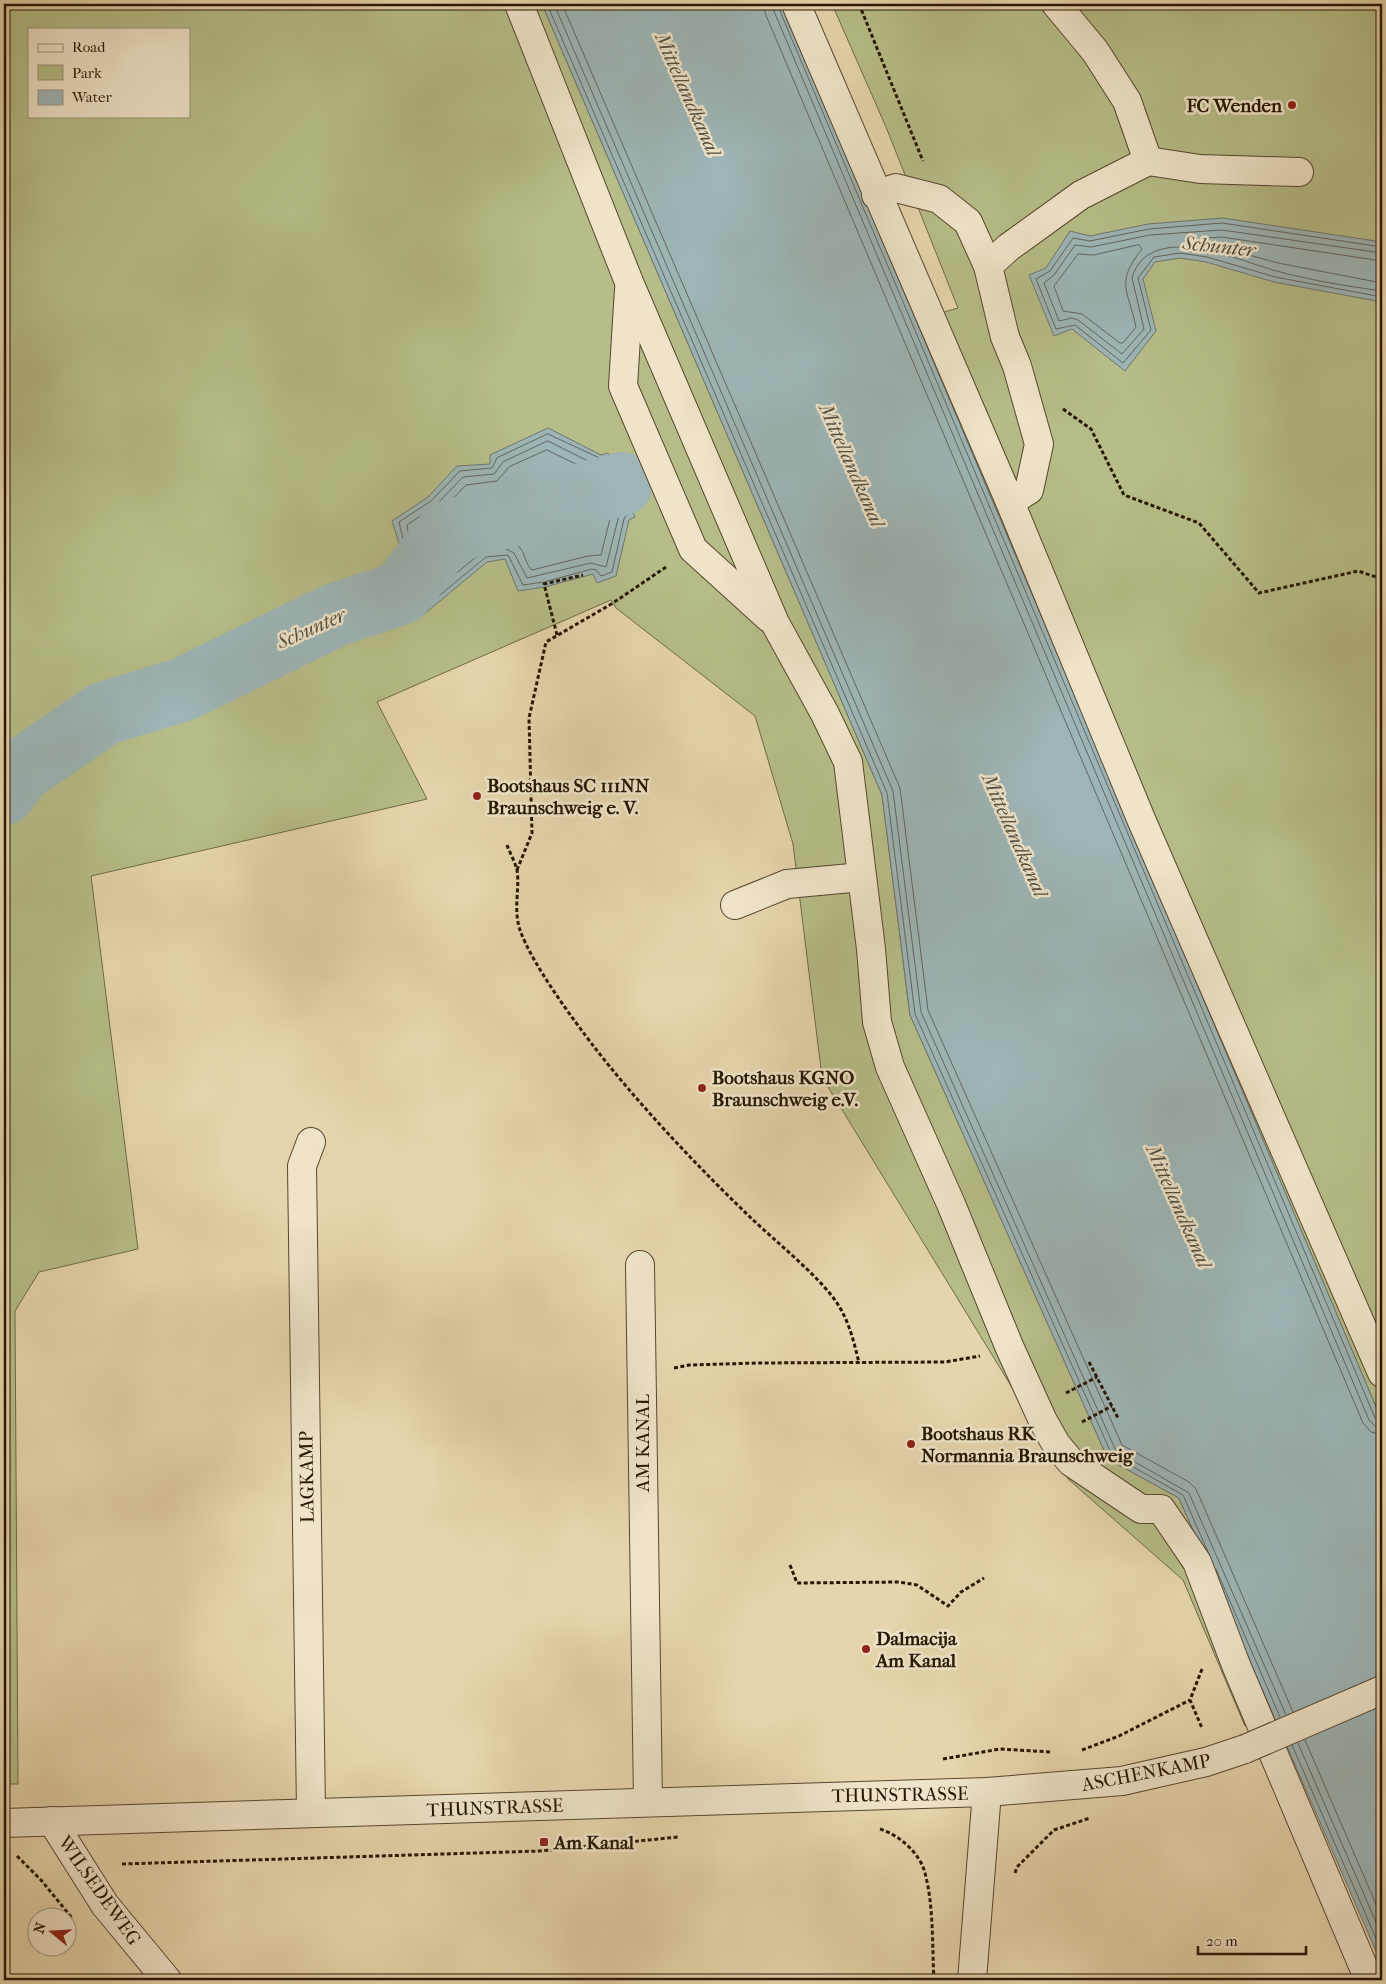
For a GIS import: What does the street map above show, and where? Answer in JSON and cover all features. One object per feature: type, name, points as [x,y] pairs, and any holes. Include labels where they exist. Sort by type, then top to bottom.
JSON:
[{"type":"street","points":[[520,4],[629,282],[775,623],[825,714],[848,762],[877,1022],[890,1068],[951,1204],[1009,1346],[1043,1421],[1056,1444],[1071,1462],[1141,1509],[1161,1509],[1197,1562],[1236,1665],[1369,1980]]},
{"type":"street","points":[[796,4],[876,194],[1010,502],[1141,819],[1382,1374]]},
{"type":"street","points":[[1056,4],[1096,51],[1127,101],[1148,161]]},
{"type":"street","points":[[988,266],[1081,195],[1148,161],[1200,169],[1298,172]]},
{"type":"street","points":[[876,194],[896,188],[939,199],[968,222],[988,266],[1005,337],[1017,366],[1039,444],[1030,490],[1010,502]]},
{"type":"street","points":[[629,282],[623,386],[693,549],[775,623]]},
{"type":"street","points":[[735,905],[787,884],[862,877]]},
{"type":"street","name":"LAGKAMP","points":[[311,1142],[302,1166],[311,1812]]},
{"type":"street","name":"AM KANAL","points":[[640,1265],[648,1802]]},
{"type":"street","name":"ASCHENKAMP","points":[[987,1792],[1122,1781],[1190,1766],[1245,1749],[1382,1690]]},
{"type":"street","points":[[972,1980],[987,1792]]},
{"type":"street","name":"THUNSTRASSE","points":[[4,1823],[987,1792]]},
{"type":"street","name":"WILSEDEWEG","points":[[52,1821],[105,1905],[168,1980]]},
{"type":"path","points":[[859,4],[939,199]]},
{"type":"path","points":[[1060,407],[1091,429],[1124,495],[1199,523],[1259,593],[1358,571],[1382,579]]},
{"type":"path","points":[[693,549],[613,603],[546,642],[529,718],[532,833],[517,870],[515,900],[520,930],[539,965],[595,1048],[649,1111],[732,1199],[816,1279],[837,1303],[850,1329],[859,1363]]},
{"type":"path","points":[[557,635],[544,584],[583,575]]},
{"type":"path","points":[[507,845],[517,870]]},
{"type":"path","points":[[642,1384],[665,1371],[689,1365],[945,1362],[974,1358],[1009,1346]]},
{"type":"path","points":[[1089,1362],[1118,1418]]},
{"type":"path","points":[[1060,1396],[1097,1377]]},
{"type":"path","points":[[1080,1422],[1112,1406]]},
{"type":"path","points":[[790,1564],[797,1583],[899,1582],[917,1585],[948,1606],[961,1592],[984,1578]]},
{"type":"path","points":[[1203,1731],[1190,1700],[1202,1667],[1236,1665]]},
{"type":"path","points":[[1072,1752],[1112,1739],[1190,1700]]},
{"type":"path","points":[[936,1759],[1000,1749],[1054,1752]]},
{"type":"path","points":[[1014,1876],[1017,1868],[1054,1830],[1099,1816]]},
{"type":"path","points":[[872,1826],[888,1832],[909,1846],[925,1872],[930,1910],[934,1980]]},
{"type":"path","points":[[122,1864],[540,1851],[687,1836]]},
{"type":"path","points":[[11,1856],[19,1856],[41,1880]]},
{"type":"green space","points":[[4,4],[542,4],[882,795],[910,1015],[1108,1459],[1179,1498],[1274,1715],[1245,1726],[1183,1580],[1068,1479],[822,1077],[793,844],[755,716],[616,608],[611,600],[377,702],[427,799],[91,876],[138,1249],[39,1272],[15,1311],[18,1784],[4,1784]]},
{"type":"green space","points":[[832,4],[1382,4],[1382,1421],[916,320],[958,308],[886,127]]},
{"type":"water","name":"Mittellandkanal","points":[[542,4],[782,4],[1382,1421],[1382,1965],[1179,1498],[1108,1459],[910,1015],[882,795]]},
{"type":"water","points":[[1223,218],[1382,242],[1382,302],[1274,282],[1206,262],[1180,258],[1155,262],[1143,279],[1156,331],[1125,371],[1072,329],[1054,336],[1029,275],[1046,268],[1070,231],[1090,236],[1148,224]]},
{"type":"water","points":[[548,428],[601,455],[608,453],[635,517],[629,520],[616,576],[597,583],[593,574],[545,587],[518,591],[505,559],[487,562],[417,620],[392,600],[393,563],[399,543],[392,521],[428,497],[457,466],[490,464],[490,455]]},
{"type":"waterway","name":"Schunter","points":[[4,793],[19,772],[103,714],[184,689],[335,615],[401,593],[448,532],[621,484]]},
{"type":"place","name":"FC Wenden","points":[[1292,105]]},
{"type":"place","name":"Bootshaus SC 111NN Braunschweig e. V.","points":[[477,796]]},
{"type":"place","name":"Bootshaus KGNO Braunschweig e.V.","points":[[702,1088]]},
{"type":"place","name":"Bootshaus RK Normannia Braunschweig","points":[[911,1444]]},
{"type":"place","name":"Dalmacija Am Kanal","points":[[866,1649]]},
{"type":"place","name":"Am Kanal","points":[[544,1842]]}]
